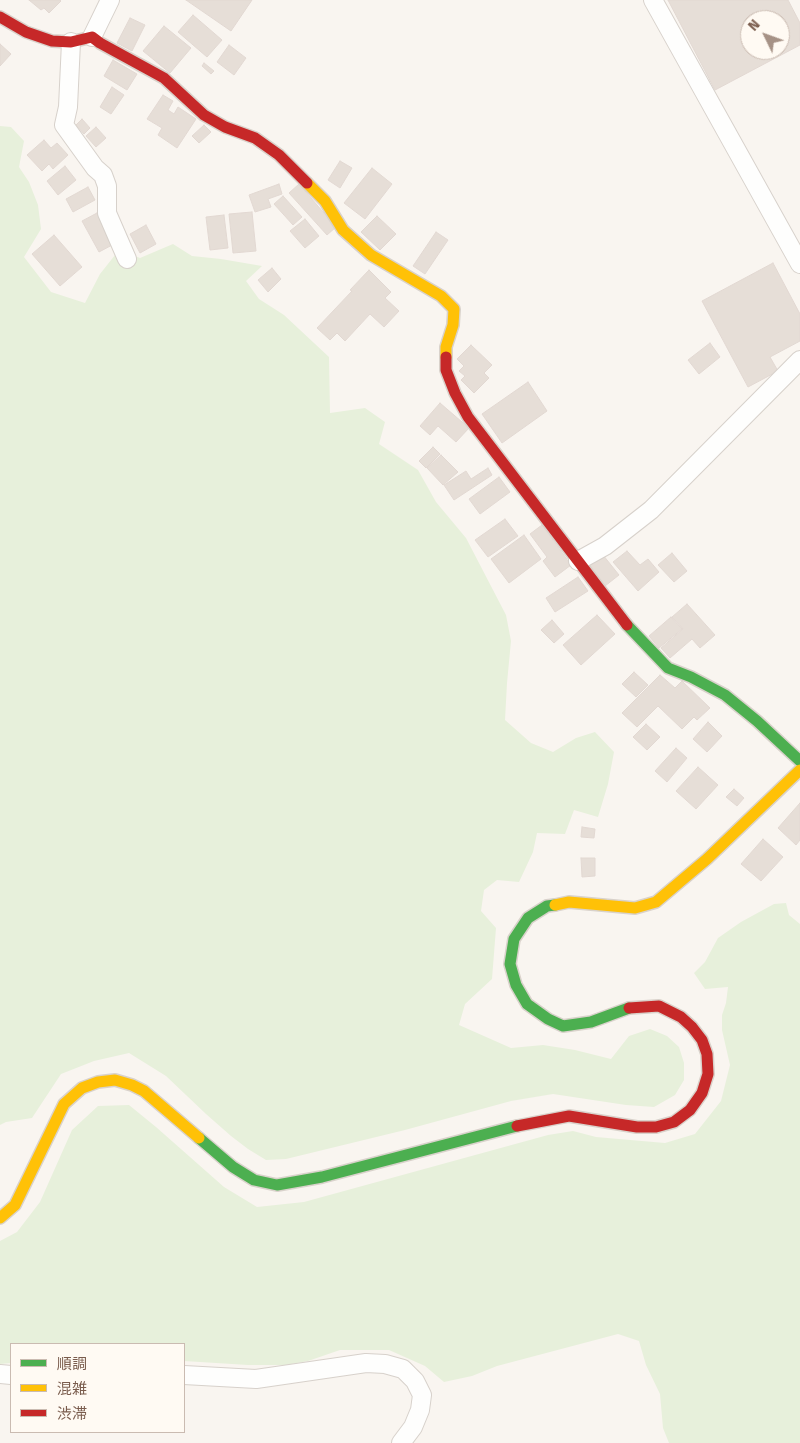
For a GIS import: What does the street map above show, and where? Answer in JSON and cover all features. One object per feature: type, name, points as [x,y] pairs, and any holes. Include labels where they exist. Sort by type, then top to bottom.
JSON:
[{"type":"street","points":[[92,37],[110,0]]},
{"type":"street","points":[[653,0],[800,264]]},
{"type":"street","points":[[0,17],[26,32],[52,41],[72,42],[92,37]]},
{"type":"street","points":[[92,37],[164,78],[204,116],[224,127],[255,138],[279,155],[325,201],[343,230],[371,255],[441,296],[454,310],[453,324],[446,347],[446,370],[455,393],[468,417],[630,629],[668,668],[691,677],[725,695],[800,760]]},
{"type":"street","points":[[72,42],[68,107],[64,125],[95,168],[103,175],[107,186],[107,213],[127,259]]},
{"type":"street","points":[[578,560],[605,546],[651,510],[800,360]]},
{"type":"street","points":[[0,1218],[15,1205],[64,1104],[82,1088],[98,1082],[115,1080],[144,1091],[233,1168],[254,1180],[277,1185],[322,1177],[515,1126],[569,1116],[637,1127],[656,1127],[674,1122],[690,1110],[702,1093],[708,1074],[707,1054],[702,1040],[692,1028],[682,1017],[659,1006],[629,1008],[591,1022],[563,1026],[548,1019],[527,1004],[516,986],[510,964],[514,939],[528,918],[546,906],[568,902],[635,908],[656,902],[707,860],[800,770]]},
{"type":"street","points":[[185,1375],[256,1379],[366,1363],[385,1364],[403,1369],[415,1381],[422,1395],[420,1410],[413,1427],[402,1443]]},
{"type":"green space","points":[[0,126],[11,127],[24,141],[19,167],[29,182],[38,205],[41,229],[24,257],[51,292],[85,303],[100,274],[119,250],[140,258],[173,244],[192,256],[262,266],[246,281],[259,299],[284,315],[329,357],[330,413],[365,408],[385,422],[379,444],[418,470],[436,502],[466,538],[506,615],[511,641],[505,720],[531,743],[553,752],[576,738],[595,732],[614,752],[608,784],[598,817],[574,810],[565,834],[537,833],[533,852],[519,882],[497,880],[484,890],[481,911],[496,928],[492,979],[465,1004],[459,1025],[511,1048],[543,1045],[575,1050],[611,1059],[629,1036],[650,1029],[667,1036],[679,1047],[684,1063],[684,1080],[675,1095],[654,1107],[626,1105],[553,1094],[511,1101],[405,1130],[286,1159],[266,1160],[231,1136],[166,1076],[129,1053],[94,1061],[61,1074],[32,1118],[6,1122],[0,1125]]},
{"type":"green space","points":[[786,903],[789,915],[800,924],[800,1443],[669,1443],[663,1428],[660,1394],[646,1365],[639,1341],[618,1334],[497,1366],[472,1376],[444,1382],[425,1366],[389,1350],[340,1350],[308,1361],[286,1365],[248,1365],[185,1361],[185,1343],[10,1343],[10,1363],[0,1364],[0,1241],[17,1232],[40,1202],[72,1130],[98,1106],[129,1105],[224,1187],[257,1207],[304,1202],[548,1135],[573,1131],[596,1137],[665,1143],[695,1134],[721,1101],[730,1065],[722,1030],[722,1015],[728,987],[705,989],[694,973],[705,962],[718,938],[741,922],[774,904]]},
{"type":"building","points":[[29,0],[61,1],[49,13],[44,8],[41,10]]},
{"type":"building","points":[[186,0],[252,0],[231,31]]},
{"type":"building","points":[[668,0],[788,0],[800,23],[800,45],[790,50],[790,10],[740,10],[740,60],[772,60],[715,90]]},
{"type":"building","points":[[193,15],[222,40],[207,57],[178,32]]},
{"type":"building","points":[[130,18],[145,25],[132,51],[117,43]]},
{"type":"building","points":[[164,26],[191,48],[170,73],[143,51]]},
{"type":"building","points":[[0,44],[11,54],[0,66]]},
{"type":"building","points":[[229,45],[246,58],[234,75],[217,62]]},
{"type":"building","points":[[113,60],[137,74],[127,90],[104,76]]},
{"type":"building","points":[[204,63],[214,71],[211,74],[202,66]]},
{"type":"building","points":[[112,87],[124,95],[111,114],[100,107]]},
{"type":"building","points":[[163,95],[173,101],[168,110],[174,114],[178,107],[196,119],[177,148],[158,135],[162,128],[147,119]]},
{"type":"building","points":[[82,119],[90,128],[84,134],[76,125]]},
{"type":"building","points":[[204,125],[211,132],[199,143],[192,136]]},
{"type":"building","points":[[96,127],[106,138],[96,147],[86,136]]},
{"type":"building","points":[[44,140],[51,148],[57,143],[68,155],[53,169],[49,164],[42,171],[27,155]]},
{"type":"building","points":[[340,161],[352,168],[340,188],[328,180]]},
{"type":"building","points":[[65,166],[76,180],[58,195],[47,181]]},
{"type":"building","points":[[372,168],[392,184],[365,219],[344,203]]},
{"type":"building","points":[[279,184],[282,194],[268,199],[271,207],[255,212],[249,195]]},
{"type":"building","points":[[299,184],[336,227],[327,235],[289,193]]},
{"type":"building","points":[[88,187],[95,200],[73,212],[66,199]]},
{"type":"building","points":[[283,196],[302,217],[293,225],[274,204]]},
{"type":"building","points":[[252,212],[256,251],[233,253],[229,214]]},
{"type":"building","points":[[97,213],[114,244],[99,252],[82,221]]},
{"type":"building","points":[[224,215],[228,248],[210,250],[206,217]]},
{"type":"building","points":[[377,216],[396,234],[380,250],[361,232]]},
{"type":"building","points":[[305,219],[319,236],[305,248],[290,231]]},
{"type":"building","points":[[146,225],[156,244],[140,253],[130,234]]},
{"type":"building","points":[[436,232],[448,240],[425,274],[413,266]]},
{"type":"building","points":[[54,235],[82,267],[60,286],[32,254]]},
{"type":"building","points":[[773,263],[800,314],[800,341],[770,357],[778,371],[748,387],[702,301]]},
{"type":"building","points":[[272,268],[281,279],[268,292],[258,280]]},
{"type":"building","points":[[369,270],[391,292],[385,298],[399,311],[384,327],[370,314],[345,341],[337,333],[330,340],[317,328]]},
{"type":"building","points":[[710,343],[720,357],[699,374],[688,360]]},
{"type":"building","points":[[471,345],[492,365],[484,373],[489,378],[474,393],[461,380],[465,376],[459,371],[464,366],[457,359]]},
{"type":"building","points":[[528,382],[547,411],[502,443],[482,414]]},
{"type":"building","points":[[440,403],[469,428],[456,442],[438,426],[430,435],[420,426]]},
{"type":"building","points":[[433,447],[440,454],[426,468],[419,461]]},
{"type":"building","points":[[441,455],[458,472],[443,485],[427,468]]},
{"type":"building","points":[[488,468],[492,475],[454,500],[444,485],[466,471],[471,479]]},
{"type":"building","points":[[499,477],[510,492],[480,514],[469,499]]},
{"type":"building","points":[[505,519],[518,536],[488,557],[475,540]]},
{"type":"building","points":[[542,525],[571,565],[555,577],[543,561],[547,557],[530,534]]},
{"type":"building","points":[[524,535],[541,559],[509,583],[491,559]]},
{"type":"building","points":[[627,551],[640,565],[648,559],[659,572],[638,591],[613,562]]},
{"type":"building","points":[[672,553],[687,571],[674,582],[658,565]]},
{"type":"building","points":[[603,555],[619,575],[605,586],[589,565]]},
{"type":"building","points":[[578,577],[588,591],[555,612],[546,598]]},
{"type":"building","points":[[687,604],[715,635],[700,648],[692,639],[670,658],[661,648],[683,629],[672,617]]},
{"type":"building","points":[[597,615],[615,634],[581,665],[563,645]]},
{"type":"building","points":[[671,617],[682,629],[659,648],[649,636]]},
{"type":"building","points":[[552,620],[564,634],[554,643],[541,630]]},
{"type":"building","points":[[634,672],[648,685],[636,697],[622,684]]},
{"type":"building","points":[[660,675],[675,688],[682,681],[710,708],[697,720],[694,717],[682,729],[658,706],[637,727],[622,713]]},
{"type":"building","points":[[708,722],[722,736],[707,752],[693,739]]},
{"type":"building","points":[[646,724],[660,737],[647,750],[633,737]]},
{"type":"building","points":[[676,748],[687,758],[667,782],[655,771]]},
{"type":"building","points":[[698,767],[718,785],[696,809],[676,791]]},
{"type":"building","points":[[734,789],[744,798],[737,806],[726,797]]},
{"type":"building","points":[[800,803],[800,840],[796,845],[778,828]]},
{"type":"building","points":[[582,827],[595,829],[594,838],[581,837]]},
{"type":"building","points":[[763,839],[783,857],[761,881],[741,864]]},
{"type":"building","points":[[581,858],[595,858],[595,876],[582,877]]},
{"type":"traffic: fast","points":[[627,625],[668,668],[691,677],[725,695],[757,721],[800,761]]},
{"type":"traffic: fast","points":[[555,905],[547,906],[528,918],[514,939],[510,964],[516,985],[527,1004],[548,1019],[563,1026],[591,1022],[629,1008]]},
{"type":"traffic: fast","points":[[199,1138],[233,1167],[254,1180],[277,1185],[322,1177],[517,1126]]},
{"type":"traffic: slow","points":[[307,183],[325,201],[343,230],[371,255],[441,296],[454,309],[453,325],[446,347],[446,357]]},
{"type":"traffic: slow","points":[[555,905],[569,902],[635,908],[656,902],[707,859],[800,770]]},
{"type":"traffic: slow","points":[[0,1218],[15,1205],[64,1104],[82,1088],[98,1082],[115,1080],[132,1085],[144,1091],[199,1138]]},
{"type":"traffic: jam","points":[[0,17],[26,32],[52,41],[71,42],[92,37],[164,78],[204,115],[225,127],[255,138],[279,155],[307,183]]},
{"type":"traffic: jam","points":[[446,357],[446,370],[455,393],[468,417],[627,625]]},
{"type":"traffic: jam","points":[[517,1126],[569,1116],[637,1127],[656,1127],[674,1122],[690,1110],[702,1093],[708,1074],[707,1054],[702,1040],[681,1017],[659,1006],[629,1008]]}]
